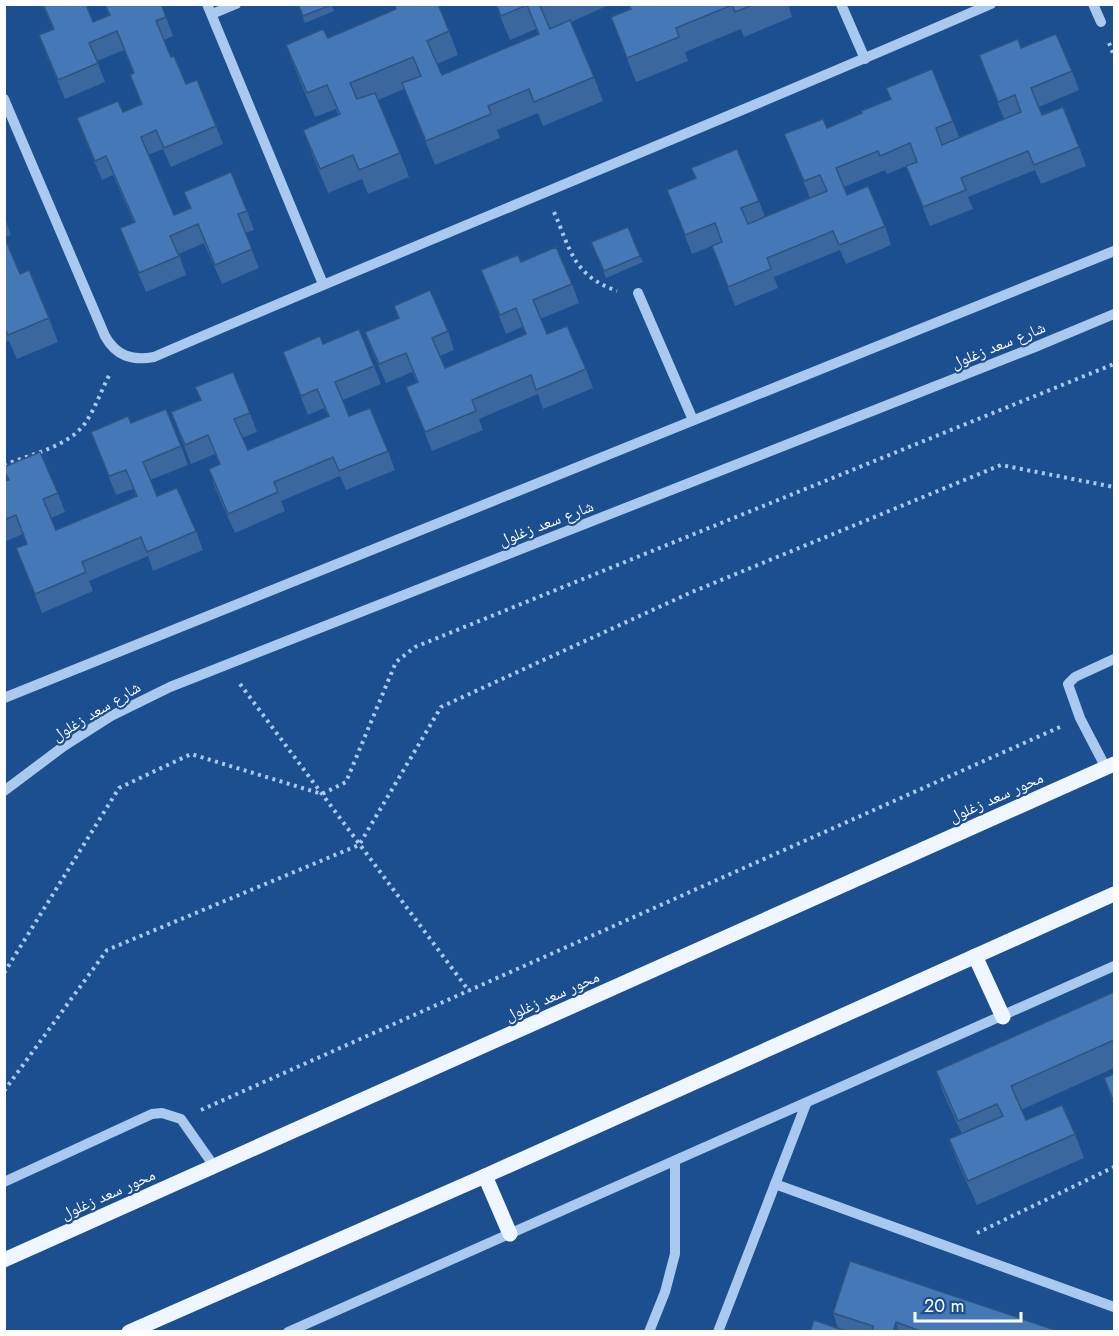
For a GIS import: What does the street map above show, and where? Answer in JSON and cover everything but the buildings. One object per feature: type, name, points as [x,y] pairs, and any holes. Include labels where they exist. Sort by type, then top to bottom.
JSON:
[{"type":"main road","name":"محور سعد زغلول","points":[[4,1260],[1112,766]]},
{"type":"main road","points":[[129,1332],[485,1176],[1114,894]]},
{"type":"main road","points":[[975,956],[1003,1017]]},
{"type":"main road","points":[[485,1176],[510,1234]]},
{"type":"street","points":[[236,4],[209,9],[323,284]]},
{"type":"street","points":[[841,4],[865,59]]},
{"type":"street","points":[[4,99],[105,336],[120,354],[142,359],[154,357],[991,4]]},
{"type":"street","points":[[1094,4],[1101,22]]},
{"type":"street","points":[[4,698],[1114,251]]},
{"type":"street","points":[[638,292],[693,420]]},
{"type":"street","name":"شارع سعد زغلول","points":[[4,791],[64,746],[111,716],[170,687],[1114,314]]},
{"type":"street","points":[[1112,766],[1080,718],[1068,684],[1075,677],[1114,659]]},
{"type":"street","points":[[288,1332],[1114,966]]},
{"type":"street","points":[[718,1332],[806,1104]]},
{"type":"street","points":[[4,1182],[152,1114],[162,1113],[181,1119],[214,1166]]},
{"type":"street","points":[[649,1332],[665,1292],[675,1254],[675,1162]]},
{"type":"street","points":[[775,1184],[1114,1307]]},
{"type":"path","points":[[546,192],[576,264],[592,281],[616,291],[638,292]]},
{"type":"path","points":[[4,465],[65,441],[76,433],[86,422],[120,354]]},
{"type":"path","points":[[4,973],[119,788],[191,754],[322,794],[346,782],[396,662],[416,647],[1114,364]]},
{"type":"path","points":[[4,1091],[107,950],[360,845],[441,706],[692,592],[1001,465],[1114,487]]},
{"type":"path","points":[[225,664],[469,991]]},
{"type":"path","points":[[181,1119],[1080,718]]},
{"type":"path","points":[[948,1247],[1114,1167]]}]
